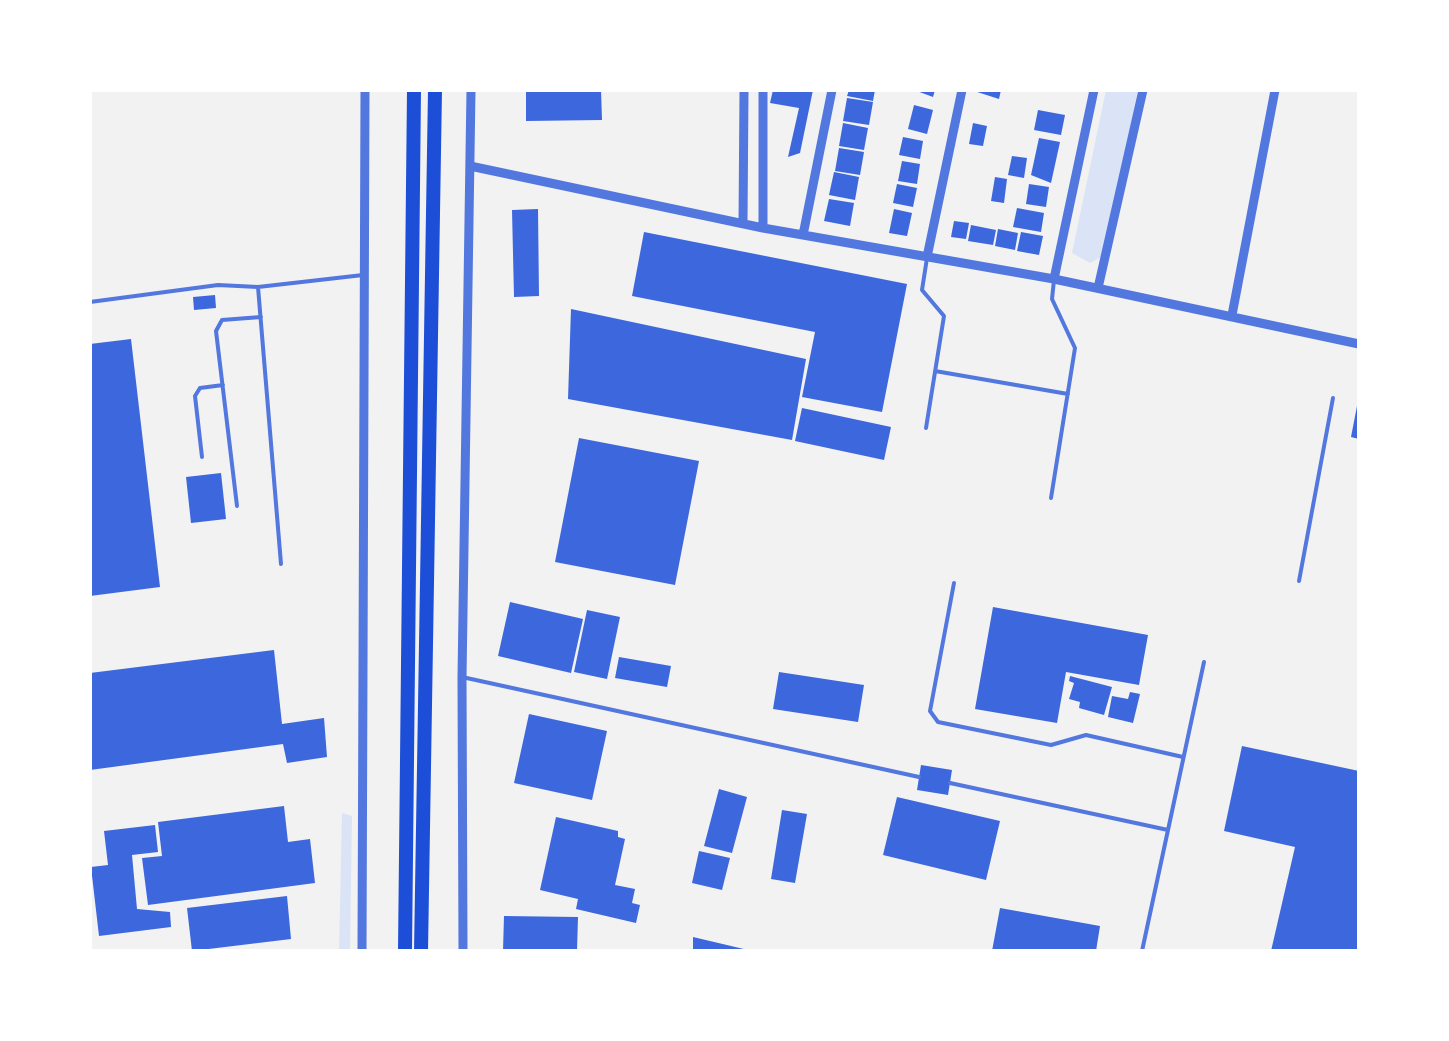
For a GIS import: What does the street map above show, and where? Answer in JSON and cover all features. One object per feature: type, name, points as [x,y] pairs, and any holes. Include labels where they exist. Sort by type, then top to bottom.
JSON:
[{"type":"main road","points":[[405,951],[414,90]]},
{"type":"main road","points":[[421,951],[436,90]]},
{"type":"street","points":[[362,951],[365,90]]},
{"type":"street","points":[[463,951],[462,677],[472,90]]},
{"type":"street","points":[[743,224],[744,90]]},
{"type":"street","points":[[763,90],[764,228]]},
{"type":"street","points":[[803,235],[832,90]]},
{"type":"street","points":[[927,257],[962,90]]},
{"type":"street","points":[[1054,279],[1094,90]]},
{"type":"street","points":[[1098,288],[1143,90]]},
{"type":"street","points":[[1232,315],[1276,90]]},
{"type":"street","points":[[470,166],[743,224],[1054,279],[1359,344]]},
{"type":"lane","points":[[926,428],[944,316],[922,290],[927,257]]},
{"type":"lane","points":[[90,302],[365,274]]},
{"type":"lane","points":[[1051,498],[1076,348],[1052,298],[1054,279]]},
{"type":"lane","points":[[258,287],[281,564]]},
{"type":"lane","points":[[236,506],[218,324],[229,318],[261,317]]},
{"type":"lane","points":[[935,371],[1068,394]]},
{"type":"lane","points":[[202,457],[194,396],[200,388],[224,385]]},
{"type":"lane","points":[[1299,581],[1333,398]]},
{"type":"lane","points":[[954,583],[930,710],[938,722],[1051,744],[1086,735],[1183,757]]},
{"type":"lane","points":[[1142,951],[1204,662]]},
{"type":"lane","points":[[462,677],[919,777]]},
{"type":"lane","points":[[950,783],[1168,830]]},
{"type":"shaded area","points":[[1106,90],[1138,90],[1103,256],[1090,263],[1072,253]]},
{"type":"shaded area","points":[[342,813],[352,816],[350,951],[339,951]]},
{"type":"building","points":[[526,90],[601,90],[602,120],[526,121]]},
{"type":"building","points":[[773,90],[813,90],[800,153],[788,157],[799,108],[770,103]]},
{"type":"building","points":[[849,90],[875,90],[873,101],[847,96]]},
{"type":"building","points":[[914,90],[935,90],[933,97]]},
{"type":"building","points":[[971,90],[1001,90],[999,99]]},
{"type":"building","points":[[847,98],[873,102],[869,125],[843,121]]},
{"type":"building","points":[[914,105],[933,110],[927,134],[908,129]]},
{"type":"building","points":[[1038,110],[1065,115],[1061,135],[1034,130]]},
{"type":"building","points":[[843,123],[868,128],[864,150],[839,146]]},
{"type":"building","points":[[973,123],[987,126],[983,146],[969,144]]},
{"type":"building","points":[[903,137],[923,141],[920,159],[899,155]]},
{"type":"building","points":[[1039,138],[1060,142],[1051,183],[1031,175]]},
{"type":"building","points":[[839,148],[864,152],[860,175],[835,171]]},
{"type":"building","points":[[1012,156],[1027,158],[1024,178],[1008,175]]},
{"type":"building","points":[[902,161],[920,164],[917,184],[898,181]]},
{"type":"building","points":[[834,172],[859,177],[855,200],[829,195]]},
{"type":"building","points":[[995,177],[1007,179],[1004,203],[991,201]]},
{"type":"building","points":[[897,184],[917,188],[913,207],[893,203]]},
{"type":"building","points":[[1029,184],[1049,187],[1046,207],[1026,204]]},
{"type":"building","points":[[829,199],[854,203],[850,226],[824,221]]},
{"type":"building","points":[[1017,208],[1044,213],[1041,232],[1013,227]]},
{"type":"building","points":[[538,209],[539,296],[514,297],[512,210]]},
{"type":"building","points":[[894,209],[912,213],[907,236],[889,233]]},
{"type":"building","points":[[954,221],[969,223],[966,239],[951,237]]},
{"type":"building","points":[[971,225],[996,230],[993,245],[968,241]]},
{"type":"building","points":[[998,229],[1018,233],[1015,250],[995,246]]},
{"type":"building","points":[[644,232],[907,284],[882,412],[802,397],[815,332],[632,296]]},
{"type":"building","points":[[1021,232],[1043,236],[1039,255],[1017,251]]},
{"type":"building","points":[[215,295],[216,308],[194,310],[193,297]]},
{"type":"building","points":[[571,309],[806,359],[792,440],[568,399]]},
{"type":"building","points":[[131,339],[160,587],[90,596],[90,344]]},
{"type":"building","points":[[1359,406],[1359,439],[1351,437]]},
{"type":"building","points":[[802,408],[891,427],[884,460],[795,441]]},
{"type":"building","points":[[579,438],[699,461],[675,585],[555,562]]},
{"type":"building","points":[[221,473],[226,519],[191,523],[186,477]]},
{"type":"building","points":[[510,602],[583,619],[571,673],[498,656]]},
{"type":"building","points":[[993,607],[1148,635],[1139,685],[1066,672],[1057,723],[975,709]]},
{"type":"building","points":[[587,610],[620,617],[607,679],[574,672]]},
{"type":"building","points":[[274,650],[282,724],[324,718],[327,757],[287,763],[283,744],[90,770],[90,673]]},
{"type":"building","points":[[619,657],[671,666],[667,687],[615,678]]},
{"type":"building","points":[[779,672],[864,685],[858,722],[773,709]]},
{"type":"building","points":[[1070,676],[1112,687],[1104,715],[1079,708],[1080,702],[1069,699],[1074,683],[1069,681]]},
{"type":"building","points":[[1130,692],[1140,694],[1133,723],[1108,717],[1112,696],[1128,699]]},
{"type":"building","points":[[529,714],[607,731],[592,800],[514,783]]},
{"type":"building","points":[[1242,746],[1359,771],[1359,951],[1271,951],[1295,847],[1224,831]]},
{"type":"building","points":[[921,765],[952,770],[948,795],[917,790]]},
{"type":"building","points":[[719,789],[747,797],[732,853],[704,846]]},
{"type":"building","points":[[897,797],[1000,821],[986,880],[883,855]]},
{"type":"building","points":[[284,806],[288,842],[310,839],[315,883],[148,905],[142,858],[162,856],[158,822]]},
{"type":"building","points":[[782,810],[807,814],[795,883],[771,879]]},
{"type":"building","points":[[556,817],[618,831],[618,837],[625,839],[615,885],[635,889],[632,903],[640,905],[636,923],[576,909],[578,899],[540,890]]},
{"type":"building","points":[[155,825],[158,852],[132,855],[137,909],[170,912],[171,927],[99,936],[91,867],[108,865],[104,831]]},
{"type":"building","points":[[699,851],[730,858],[722,890],[692,883]]},
{"type":"building","points":[[287,896],[291,939],[192,951],[187,908]]},
{"type":"building","points":[[1000,908],[1100,926],[1096,951],[992,951]]},
{"type":"building","points":[[504,916],[578,917],[577,951],[503,951]]},
{"type":"building","points":[[693,937],[748,950],[748,951],[693,951]]}]
